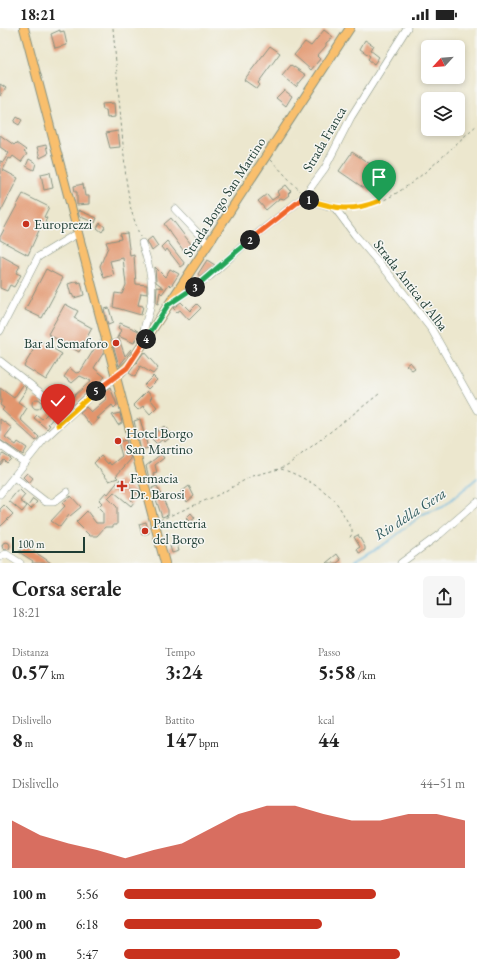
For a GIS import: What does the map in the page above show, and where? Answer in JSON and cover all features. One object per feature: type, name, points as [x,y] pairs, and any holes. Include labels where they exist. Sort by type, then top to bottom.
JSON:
[{"type":"main road","points":[[24,28],[165,563]]},
{"type":"main road","name":"Strada Borgo San Martino","points":[[116,377],[127,368],[350,28]]},
{"type":"street","name":"Strada Franca","points":[[168,305],[210,276],[247,242],[304,196],[325,168],[351,117],[408,28]]},
{"type":"street","points":[[304,196],[335,208]]},
{"type":"street","name":"Strada Antica d'Alba","points":[[335,208],[432,330],[477,410]]},
{"type":"street","points":[[175,209],[208,244]]},
{"type":"street","points":[[0,331],[38,257],[70,237],[78,234]]},
{"type":"street","points":[[142,243],[150,268],[153,287],[144,332],[146,339]]},
{"type":"street","points":[[0,362],[69,415]]},
{"type":"street","points":[[0,494],[44,439],[103,385],[116,377]]},
{"type":"street","points":[[0,445],[25,463]]},
{"type":"street","points":[[14,477],[46,502],[54,502],[67,492]]},
{"type":"street","points":[[401,563],[440,534],[477,502]]},
{"type":"street","points":[[0,557],[6,554],[20,563]]},
{"type":"path","points":[[113,28],[115,67],[129,197],[135,224],[142,243]]},
{"type":"path","points":[[335,208],[354,209],[372,204],[392,195],[417,178],[477,125]]},
{"type":"path","points":[[266,155],[304,196]]},
{"type":"path","points":[[155,522],[218,495],[252,476],[279,469],[289,464],[379,394]]},
{"type":"path","points":[[279,469],[291,473],[326,493],[335,501],[352,529],[352,534],[349,540]]},
{"type":"building","points":[[60,30],[60,32],[64,31],[67,45],[55,48],[51,34]]},
{"type":"building","points":[[324,30],[333,37],[326,43],[326,46],[317,56],[320,59],[311,70],[294,55],[305,42],[311,46]]},
{"type":"building","points":[[365,40],[373,45],[370,50],[379,57],[374,64],[368,59],[370,56],[360,49]]},
{"type":"building","points":[[270,46],[280,53],[258,83],[260,85],[257,89],[244,80]]},
{"type":"building","points":[[291,65],[306,75],[296,87],[282,76]]},
{"type":"building","points":[[0,84],[6,88],[0,96]]},
{"type":"building","points":[[284,90],[292,96],[286,106],[276,98]]},
{"type":"building","points":[[114,103],[115,117],[107,118],[106,110],[103,110],[102,104]]},
{"type":"building","points":[[17,117],[22,120],[19,125],[14,122]]},
{"type":"building","points":[[118,131],[120,147],[110,148],[106,133]]},
{"type":"building","points":[[0,135],[14,145],[16,143],[26,150],[24,152],[27,154],[21,162],[13,156],[11,159],[9,158],[3,170],[18,178],[0,213],[0,161],[3,162],[9,153],[0,147]]},
{"type":"building","points":[[46,145],[48,154],[40,158],[37,147]]},
{"type":"building","points":[[352,152],[382,172],[375,181],[378,183],[371,193],[339,171]]},
{"type":"building","points":[[29,159],[36,163],[34,170],[26,166]]},
{"type":"building","points":[[50,172],[53,188],[44,190],[41,174]]},
{"type":"building","points":[[83,184],[85,196],[89,196],[89,204],[77,205],[77,192],[75,192],[74,186]]},
{"type":"building","points":[[286,185],[291,191],[288,194],[289,195],[284,199],[280,198],[266,210],[258,201],[267,194],[272,200],[279,195],[277,192]]},
{"type":"building","name":"Europrezzi","points":[[23,194],[49,207],[44,217],[47,218],[44,227],[41,226],[28,255],[0,240],[0,237]]},
{"type":"building","points":[[78,210],[97,218],[95,223],[79,216]]},
{"type":"building","points":[[171,218],[194,248],[186,254],[164,224]]},
{"type":"building","points":[[100,223],[105,227],[102,232],[97,228]]},
{"type":"building","points":[[127,233],[130,256],[134,255],[136,284],[147,285],[147,294],[141,293],[138,305],[143,306],[141,315],[113,307],[115,293],[122,294],[126,285],[123,258],[110,261],[114,275],[104,278],[100,266],[108,247],[106,242],[121,239],[120,234]]},
{"type":"building","points":[[152,237],[158,246],[152,251],[147,241]]},
{"type":"building","points":[[167,241],[185,264],[181,267],[167,249],[165,252],[161,247]]},
{"type":"building","points":[[0,255],[20,266],[16,273],[21,275],[14,287],[10,285],[7,291],[0,288]]},
{"type":"building","points":[[207,260],[215,265],[200,277],[198,274]]},
{"type":"building","points":[[155,267],[165,277],[170,269],[179,274],[171,286],[169,284],[162,294],[160,292],[158,304],[156,303],[157,287],[164,288],[156,282]]},
{"type":"building","points":[[46,269],[63,278],[42,318],[25,310]]},
{"type":"building","points":[[77,281],[78,283],[81,282],[84,295],[74,298],[72,294],[71,295],[68,284]]},
{"type":"building","points":[[181,302],[190,311],[197,304],[201,308],[189,320],[180,310],[177,312],[173,308]]},
{"type":"building","points":[[65,304],[78,311],[74,318],[92,328],[79,352],[48,334]]},
{"type":"building","points":[[109,308],[113,323],[108,325],[104,309]]},
{"type":"building","points":[[120,323],[139,331],[134,343],[118,336],[121,330],[118,328]]},
{"type":"building","points":[[118,336],[125,356],[131,349],[132,350],[119,366],[112,341],[116,340]]},
{"type":"building","points":[[39,340],[62,354],[46,380],[24,366]]},
{"type":"building","points":[[99,341],[101,342],[104,352],[94,368],[105,377],[69,409],[55,398],[58,394],[67,402],[91,381],[80,376],[72,383],[64,377],[70,368],[76,373],[80,372]]},
{"type":"building","points":[[144,352],[158,368],[153,374],[140,366],[135,377],[129,373]]},
{"type":"building","points":[[410,362],[415,368],[412,370],[406,365]]},
{"type":"building","points":[[153,376],[157,380],[148,389],[144,385]]},
{"type":"building","points":[[23,385],[27,389],[18,402],[27,408],[20,419],[39,437],[36,441],[2,410],[4,408],[0,405],[0,388],[14,398]]},
{"type":"building","points":[[110,387],[117,405],[114,408],[112,405],[96,419],[100,418],[91,426],[80,412],[86,407],[91,412],[106,399],[103,391]]},
{"type":"building","points":[[147,391],[152,397],[150,399],[157,407],[150,414],[143,406],[138,410],[133,405]]},
{"type":"building","points":[[35,399],[39,399],[42,404],[39,409],[35,409],[32,406],[32,402]]},
{"type":"building","points":[[51,410],[56,415],[48,424],[50,425],[47,429],[34,418],[37,415],[42,419]]},
{"type":"building","points":[[120,413],[122,423],[118,425],[112,415]]},
{"type":"building","points":[[0,419],[12,428],[5,437],[16,445],[18,442],[27,448],[23,455],[0,440]]},
{"type":"building","points":[[140,419],[148,448],[141,450],[134,421]]},
{"type":"building","points":[[164,426],[173,435],[165,442],[163,439],[157,444],[150,437]]},
{"type":"building","points":[[126,440],[131,459],[116,476],[118,478],[109,481],[94,463],[101,456],[108,464],[109,462],[111,465],[122,456],[118,442]]},
{"type":"building","points":[[3,454],[11,459],[7,463],[4,460],[0,465],[0,456]]},
{"type":"building","points":[[161,454],[164,458],[155,465],[157,473],[153,474],[154,477],[149,478],[146,466]]},
{"type":"building","points":[[27,473],[33,478],[29,483],[23,477]]},
{"type":"building","points":[[120,479],[137,493],[131,500],[134,502],[131,506],[114,492],[108,498],[117,507],[117,525],[113,525],[113,527],[105,527],[97,536],[90,536],[76,522],[87,511],[96,523],[103,523],[103,512],[98,507],[102,503],[99,500],[106,492],[108,494]]},
{"type":"building","points":[[157,486],[168,510],[168,515],[162,517],[152,488]]},
{"type":"building","points":[[189,486],[194,496],[187,502],[181,492]]},
{"type":"building","points":[[19,489],[25,495],[20,501],[27,506],[22,512],[9,501]]},
{"type":"building","points":[[71,496],[81,507],[70,516],[69,515],[60,527],[51,521],[65,506],[62,503]]},
{"type":"building","points":[[33,499],[37,502],[31,509],[28,506]]},
{"type":"building","points":[[4,505],[13,514],[0,527],[0,509]]},
{"type":"building","points":[[191,513],[195,518],[190,522],[186,518]]},
{"type":"building","points":[[146,522],[149,533],[142,535],[139,524]]},
{"type":"building","points":[[358,535],[365,547],[365,550],[359,553],[357,549],[360,547],[354,537]]},
{"type":"building","points":[[4,542],[8,542],[10,546],[8,550],[4,550],[2,548],[2,544]]},
{"type":"building","points":[[177,544],[179,551],[172,553],[170,546]]},
{"type":"building","points":[[24,545],[51,563],[32,563],[33,561],[19,552]]},
{"type":"building","points":[[337,554],[341,560],[337,563],[326,563]]},
{"type":"waterway","name":"Rio della Gera","points":[[352,563],[389,541],[423,514],[443,507],[477,478]]},
{"type":"place","name":"Europrezzi","points":[[26,224]]},
{"type":"place","name":"Bar al Semaforo","points":[[116,343]]},
{"type":"place","name":"Hotel Borgo San Martino","points":[[118,441]]},
{"type":"place","name":"Farmacia Dr. Barosi","points":[[122,486]]},
{"type":"place","name":"Panetteria del Borgo","points":[[145,531]]},
{"type":"route","points":[[58,425],[103,385],[127,368],[168,305],[184,296],[210,276],[247,242],[303,198],[335,208],[348,209],[354,209],[379,201]]}]
